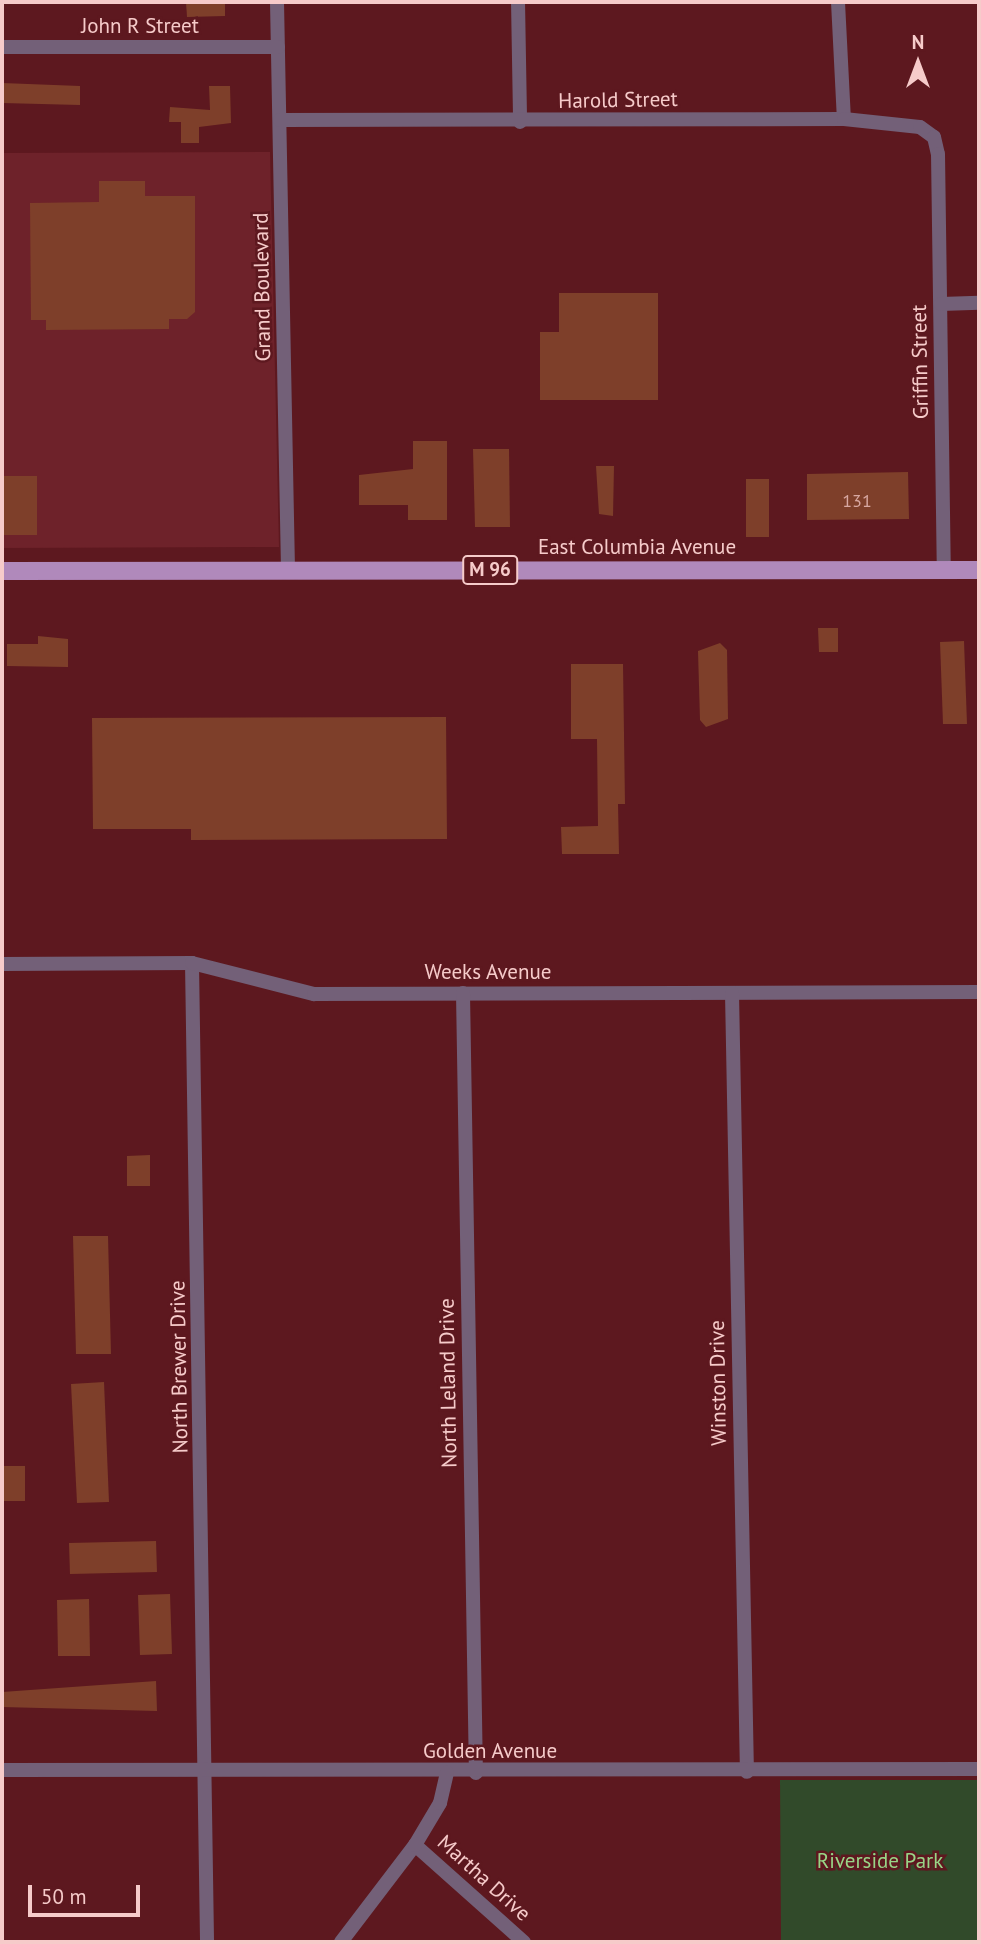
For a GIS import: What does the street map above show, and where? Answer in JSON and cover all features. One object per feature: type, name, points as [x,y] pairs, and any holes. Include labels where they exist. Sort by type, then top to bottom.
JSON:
[{"type":"main road","name":"East Columbia Avenue","points":[[2,572],[979,570]]},
{"type":"street","name":"Grand Boulevard","points":[[277,2],[288,572]]},
{"type":"street","points":[[519,2],[520,122]]},
{"type":"street","points":[[838,2],[844,119]]},
{"type":"street","name":"John R Street","points":[[2,47],[278,47]]},
{"type":"street","name":"Harold Street","points":[[280,120],[520,122],[844,119],[920,127],[934,137],[938,154]]},
{"type":"street","name":"Griffin Street","points":[[938,154],[944,570]]},
{"type":"street","points":[[941,304],[979,303]]},
{"type":"street","name":"Weeks Avenue","points":[[2,964],[192,962],[291,993],[979,992]]},
{"type":"street","name":"North Brewer Drive","points":[[192,962],[206,1770],[206,1942]]},
{"type":"street","name":"North Leland Drive","points":[[463,993],[476,1773]]},
{"type":"street","name":"Winston Drive","points":[[732,993],[747,1772]]},
{"type":"street","name":"Golden Avenue","points":[[2,1770],[476,1773],[979,1769]]},
{"type":"street","points":[[341,1942],[415,1845],[440,1803],[447,1773]]},
{"type":"street","name":"Martha Drive","points":[[415,1845],[524,1942]]},
{"type":"shaded area","points":[[270,152],[279,547],[2,548],[2,153]]},
{"type":"green space","name":"Riverside Park","points":[[780,1780],[979,1780],[979,1942],[781,1942]]},
{"type":"building","points":[[186,2],[225,2],[225,16],[187,17]]},
{"type":"building","points":[[2,83],[80,86],[80,105],[2,103]]},
{"type":"building","points":[[209,86],[230,86],[231,123],[199,127],[199,143],[181,143],[181,122],[169,122],[170,107],[210,110]]},
{"type":"building","points":[[99,181],[145,181],[145,196],[195,196],[195,312],[187,319],[169,319],[169,329],[46,330],[46,320],[31,320],[30,203],[99,202]]},
{"type":"building","points":[[559,293],[658,293],[658,400],[540,400],[540,332],[559,332]]},
{"type":"building","points":[[413,441],[447,441],[447,520],[408,520],[408,505],[359,505],[359,475],[413,469]]},
{"type":"building","points":[[473,449],[509,449],[510,527],[475,527]]},
{"type":"building","points":[[596,466],[614,466],[613,516],[599,514]]},
{"type":"building","points":[[908,472],[909,519],[807,520],[807,474]]},
{"type":"building","points":[[2,476],[37,476],[37,535],[2,535]]},
{"type":"building","points":[[746,479],[769,479],[769,537],[746,537]]},
{"type":"building","points":[[818,628],[838,628],[838,652],[819,652]]},
{"type":"building","points":[[38,636],[68,639],[68,667],[7,666],[7,644],[38,644]]},
{"type":"building","points":[[964,641],[967,724],[943,724],[940,642]]},
{"type":"building","points":[[720,643],[727,650],[728,719],[706,727],[700,720],[698,651]]},
{"type":"building","points":[[571,664],[623,664],[625,804],[618,804],[619,854],[562,854],[561,827],[598,826],[597,739],[571,739]]},
{"type":"building","points":[[446,717],[447,839],[191,840],[191,829],[93,829],[92,718]]},
{"type":"building","points":[[150,1155],[150,1186],[127,1186],[127,1156]]},
{"type":"building","points":[[73,1236],[108,1236],[111,1354],[76,1354]]},
{"type":"building","points":[[104,1382],[109,1502],[77,1503],[71,1384]]},
{"type":"building","points":[[2,1466],[25,1466],[25,1501],[2,1501]]},
{"type":"building","points":[[156,1541],[157,1572],[70,1574],[69,1543]]},
{"type":"building","points":[[170,1594],[172,1654],[140,1655],[138,1595]]},
{"type":"building","points":[[89,1599],[90,1656],[58,1656],[57,1600]]},
{"type":"building","points":[[156,1681],[157,1711],[2,1707],[2,1692]]}]
